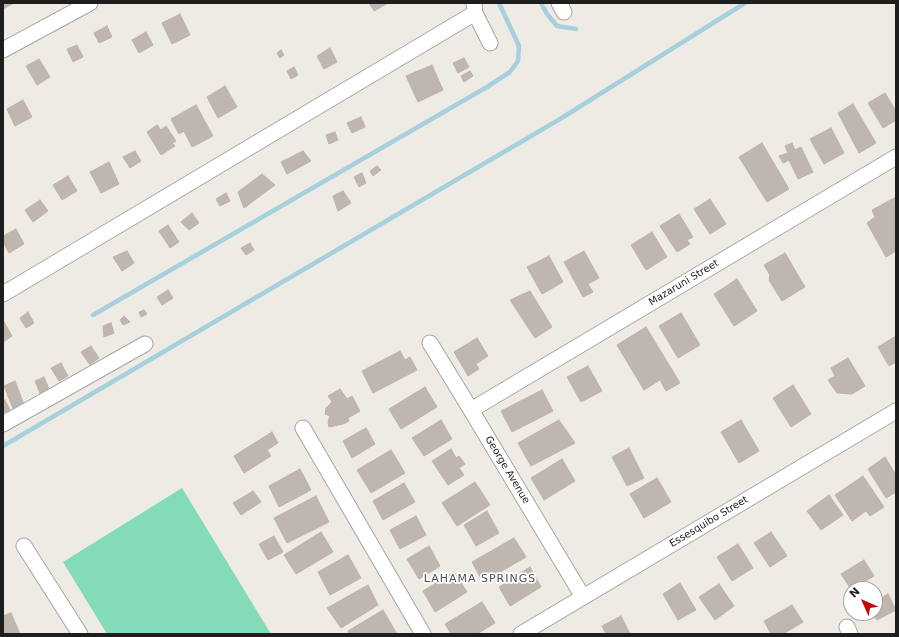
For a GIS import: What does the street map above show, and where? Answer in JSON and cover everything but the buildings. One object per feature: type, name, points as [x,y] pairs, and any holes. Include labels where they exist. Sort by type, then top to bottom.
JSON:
[{"type":"street","points":[[3,50],[90,3]]},
{"type":"street","points":[[3,294],[474,8],[490,43]]},
{"type":"street","name":"Mazaruni Street","points":[[471,410],[896,157]]},
{"type":"street","name":"George Avenue","points":[[430,343],[583,597]]},
{"type":"street","points":[[3,424],[145,344]]},
{"type":"street","name":"Essesquibo Street","points":[[521,634],[896,411]]},
{"type":"street","points":[[303,428],[423,634]]},
{"type":"street","points":[[24,546],[80,634]]},
{"type":"green space","points":[[182,488],[271,634],[107,634],[63,562]]},
{"type":"waterway","points":[[93,315],[487,87],[510,72],[518,61],[519,46],[499,3]]},
{"type":"waterway","points":[[541,3],[547,14],[557,26],[576,29]]},
{"type":"waterway","points":[[3,446],[560,119],[745,3]]},
{"type":"district","name":"LAHAMA SPRINGS","points":[[480,579]]}]
